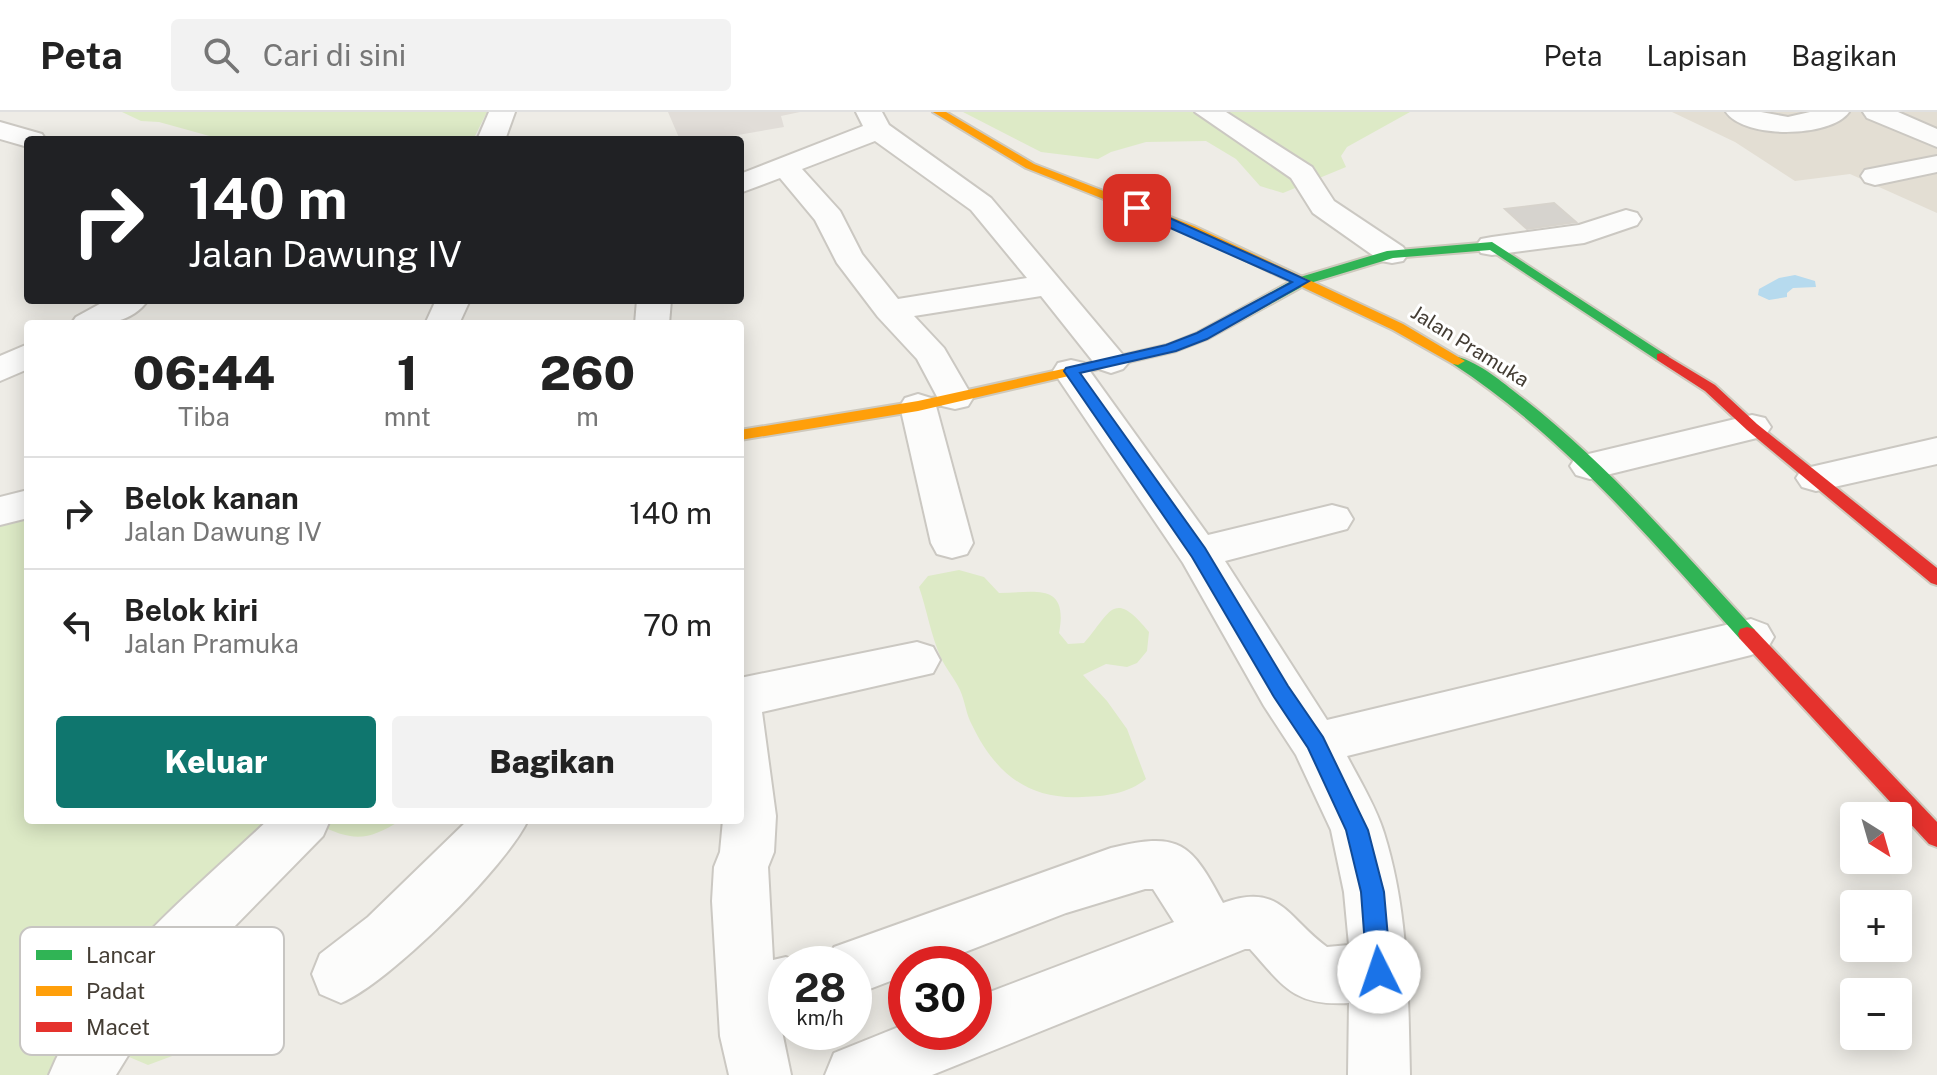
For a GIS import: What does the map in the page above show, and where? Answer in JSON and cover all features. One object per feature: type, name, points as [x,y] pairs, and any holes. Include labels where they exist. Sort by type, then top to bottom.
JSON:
[{"type":"street","points":[[493,136],[502,112]]},
{"type":"street","name":"Jalan Pramuka","points":[[938,112],[1030,166],[1190,229],[1398,327],[1470,368],[1522,404],[1590,466],[1937,837]]},
{"type":"street","points":[[1208,112],[1302,173],[1323,207],[1392,254]]},
{"type":"street","points":[[1739,112],[1757,121],[1786,127],[1836,112]]},
{"type":"street","points":[[1876,112],[1937,139]]},
{"type":"street","points":[[744,182],[785,167],[874,121],[974,197],[1008,234],[1047,285],[1198,553],[1281,692],[1316,743],[1357,830],[1372,892],[1379,972],[1379,1075]]},
{"type":"street","points":[[0,130],[24,138]]},
{"type":"street","points":[[1875,176],[1937,164]]},
{"type":"street","points":[[785,167],[829,217],[848,256],[890,310],[932,355],[952,543]]},
{"type":"street","points":[[744,434],[937,402],[1171,348],[1202,336],[1302,281],[1392,254],[1492,246],[1584,234],[1626,219]]},
{"type":"street","points":[[1492,246],[1710,388],[1752,427],[1937,578]]},
{"type":"street","points":[[890,310],[1047,285]]},
{"type":"street","points":[[95,320],[124,304]]},
{"type":"street","points":[[0,370],[24,357]]},
{"type":"street","points":[[1590,466],[1752,427]]},
{"type":"street","points":[[1816,478],[1937,451]]},
{"type":"street","points":[[0,511],[24,505]]},
{"type":"street","points":[[1198,553],[1332,519]]},
{"type":"street","points":[[1316,743],[1751,637]]},
{"type":"street","points":[[744,696],[917,660]]},
{"type":"street","points":[[744,757],[750,816],[747,852],[741,867],[740,901],[767,992],[750,1036],[760,1075]]},
{"type":"street","points":[[195,927],[300,824]]},
{"type":"street","points":[[341,974],[443,884],[498,824]]},
{"type":"street","points":[[872,960],[980,918],[1119,870],[1157,861],[1169,866],[1176,875],[1210,935]]},
{"type":"street","points":[[992,1021],[1245,922],[1263,923],[1299,961],[1319,976],[1379,972]]},
{"type":"street","points":[[856,1075],[919,1050]]},
{"type":"street","points":[[80,1075],[93,1055]]},
{"type":"shaded area","points":[[668,112],[800,112],[781,116],[784,127],[732,136],[678,136]]},
{"type":"shaded area","points":[[1672,112],[1937,112],[1937,213],[1850,174],[1795,181],[1735,142]]},
{"type":"green space","points":[[122,112],[487,112],[475,136],[210,136],[159,122],[141,121]]},
{"type":"green space","points":[[963,112],[1410,112],[1347,147],[1341,156],[1346,167],[1283,193],[1260,186],[1236,159],[1206,141],[1146,142],[1098,159],[1041,152]]},
{"type":"green space","points":[[19,511],[24,511],[24,824],[317,824],[223,927],[20,927],[20,1055],[106,1055],[63,1075],[0,1075],[0,525]]},
{"type":"green space","points":[[959,570],[984,577],[999,593],[1036,592],[1054,597],[1061,616],[1059,633],[1068,644],[1084,643],[1113,609],[1127,611],[1149,632],[1147,651],[1137,663],[1127,667],[1106,664],[1083,675],[1127,729],[1146,779],[1116,793],[1063,797],[1045,794],[1015,780],[991,757],[970,721],[960,690],[941,658],[919,587],[928,576]]},
{"type":"green space","points":[[317,824],[393,824],[359,837],[340,834]]},
{"type":"green space","points":[[124,1055],[175,1055],[148,1065]]},
{"type":"water","points":[[1795,275],[1815,281],[1816,287],[1793,288],[1787,297],[1769,300],[1758,295],[1759,289],[1779,278]]},
{"type":"building","points":[[1554,203],[1576,222],[1527,229],[1505,209]]},
{"type":"traffic: fast","points":[[1081,369],[1171,348],[1202,336],[1302,281],[1392,254],[1492,246],[1662,357]]},
{"type":"traffic: fast","points":[[1458,361],[1499,387],[1576,451],[1747,634]]},
{"type":"traffic: slow","points":[[938,112],[1030,166],[1190,229],[1398,327],[1458,361]]},
{"type":"traffic: slow","points":[[744,434],[918,406],[1081,369]]},
{"type":"traffic: jam","points":[[1662,357],[1710,388],[1752,427],[1937,578]]},
{"type":"traffic: jam","points":[[1747,634],[1937,837]]},
{"type":"route","points":[[1137,208],[1302,281],[1202,336],[1171,348],[1071,371],[1198,553],[1281,692],[1316,743],[1357,830],[1372,892],[1379,972]]}]
